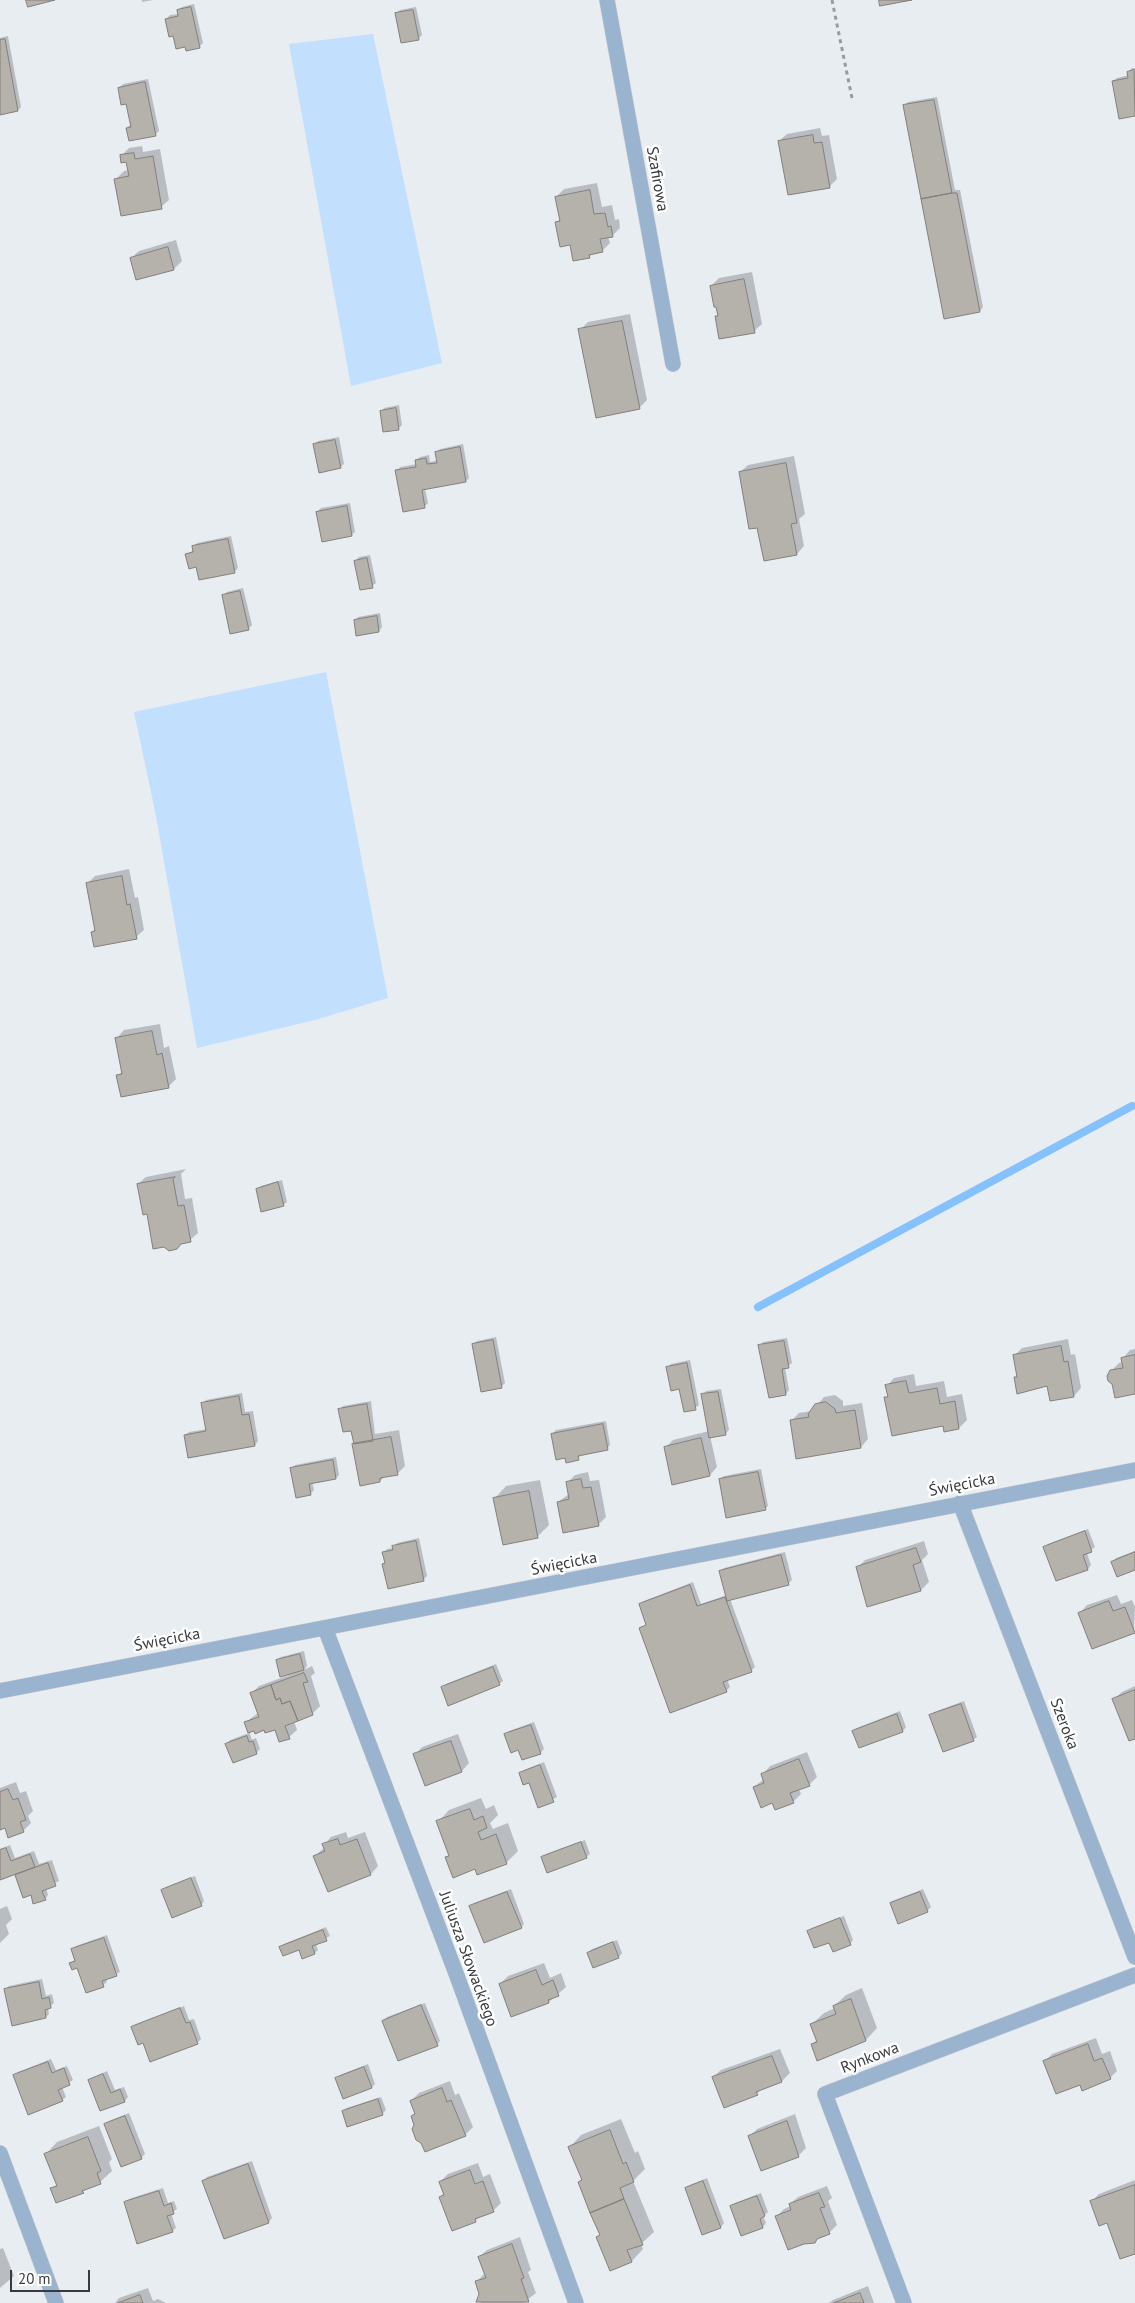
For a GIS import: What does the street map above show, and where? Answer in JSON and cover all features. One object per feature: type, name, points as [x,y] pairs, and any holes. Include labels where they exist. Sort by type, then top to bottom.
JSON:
[{"type":"street","name":"Szafirowa","points":[[607,0],[673,364]]},
{"type":"street","name":"Święcicka","points":[[0,1691],[1135,1470]]},
{"type":"street","name":"Szeroka","points":[[960,1503],[1135,1957]]},
{"type":"street","name":"Juliusza Słowackiego","points":[[325,1628],[457,1976],[576,2303]]},
{"type":"street","name":"Rynkowa","points":[[904,2303],[825,2094],[1135,1975]]},
{"type":"street","points":[[0,2154],[56,2303]]},
{"type":"path","points":[[832,0],[852,98]]},
{"type":"shaded area","points":[[373,34],[442,363],[351,386],[289,44]]},
{"type":"shaded area","points":[[326,672],[388,998],[315,1020],[197,1048],[155,811],[134,712]]},
{"type":"building","points":[[26,0],[55,0],[28,7]]},
{"type":"building","points":[[879,0],[912,0],[880,6]]},
{"type":"building","points":[[191,7],[200,48],[186,51],[185,47],[176,49],[173,36],[169,37],[165,19],[178,16],[177,10]]},
{"type":"building","points":[[413,10],[419,40],[401,43],[395,13]]},
{"type":"building","points":[[5,39],[18,111],[0,115],[0,40]]},
{"type":"building","points":[[1134,70],[1135,116],[1119,119],[1112,81],[1128,78],[1127,72]]},
{"type":"building","points":[[145,82],[156,136],[129,141],[126,128],[131,127],[126,104],[121,105],[118,88]]},
{"type":"building","points":[[934,100],[952,193],[921,199],[903,105]]},
{"type":"building","points":[[813,135],[814,143],[822,142],[830,188],[788,195],[778,141]]},
{"type":"building","points":[[134,153],[135,159],[153,156],[162,209],[121,216],[114,179],[129,176],[126,162],[121,163],[120,155]]},
{"type":"building","points":[[590,190],[594,214],[605,213],[608,227],[611,226],[613,237],[600,239],[603,252],[589,255],[590,258],[573,261],[570,245],[560,247],[555,222],[560,221],[555,197]]},
{"type":"building","points":[[957,193],[980,312],[944,319],[921,199]]},
{"type":"building","points":[[168,247],[174,270],[136,280],[130,258]]},
{"type":"building","points":[[744,279],[755,333],[719,339],[715,316],[718,316],[716,307],[714,307],[710,286]]},
{"type":"building","points":[[622,321],[640,409],[596,418],[578,329]]},
{"type":"building","points":[[396,408],[399,430],[383,432],[380,411]]},
{"type":"building","points":[[335,440],[341,468],[319,473],[313,444]]},
{"type":"building","points":[[460,447],[466,482],[422,490],[425,508],[403,512],[395,470],[416,467],[415,460],[426,458],[427,464],[437,463],[435,452]]},
{"type":"building","points":[[786,463],[797,523],[791,524],[797,555],[764,561],[757,528],[749,529],[739,472]]},
{"type":"building","points":[[347,506],[352,536],[322,542],[316,512]]},
{"type":"building","points":[[228,539],[235,573],[199,580],[196,567],[189,569],[185,554],[193,552],[192,546]]},
{"type":"building","points":[[367,558],[373,588],[360,590],[354,561]]},
{"type":"building","points":[[240,591],[249,630],[230,634],[222,595]]},
{"type":"building","points":[[377,616],[379,632],[356,636],[354,620]]},
{"type":"building","points":[[122,876],[127,905],[130,904],[137,939],[94,947],[91,932],[95,931],[86,883]]},
{"type":"building","points":[[152,1031],[157,1055],[162,1053],[169,1088],[121,1097],[116,1075],[122,1074],[115,1038]]},
{"type":"building","points":[[175,1177],[173,1179],[178,1206],[184,1205],[191,1242],[181,1244],[177,1249],[169,1251],[164,1247],[153,1249],[147,1214],[143,1215],[137,1184]]},
{"type":"building","points":[[278,1182],[284,1206],[261,1212],[256,1189]]},
{"type":"building","points":[[493,1340],[502,1388],[481,1392],[472,1344]]},
{"type":"building","points":[[784,1341],[789,1368],[782,1369],[786,1395],[769,1398],[758,1345]]},
{"type":"building","points":[[1061,1346],[1064,1362],[1068,1361],[1074,1397],[1050,1401],[1047,1386],[1017,1394],[1014,1377],[1017,1377],[1013,1355]]},
{"type":"building","points":[[1135,1355],[1135,1394],[1115,1398],[1112,1384],[1108,1381],[1107,1376],[1110,1370],[1123,1368],[1121,1358]]},
{"type":"building","points":[[687,1363],[696,1410],[684,1412],[679,1389],[671,1391],[666,1367]]},
{"type":"building","points":[[906,1381],[909,1393],[937,1388],[940,1404],[955,1401],[959,1429],[944,1432],[943,1426],[892,1436],[884,1397],[888,1397],[885,1385]]},
{"type":"building","points":[[718,1392],[726,1435],[709,1438],[701,1394]]},
{"type":"building","points":[[239,1396],[242,1415],[249,1414],[255,1446],[188,1458],[184,1435],[206,1431],[201,1403]]},
{"type":"building","points":[[826,1402],[835,1409],[836,1413],[855,1410],[861,1448],[796,1459],[790,1420],[809,1417],[808,1414],[815,1404]]},
{"type":"building","points":[[367,1404],[373,1441],[354,1444],[351,1431],[343,1432],[338,1409]]},
{"type":"building","points":[[603,1424],[608,1450],[578,1456],[579,1460],[566,1463],[565,1458],[556,1460],[551,1434]]},
{"type":"building","points":[[391,1437],[398,1475],[380,1478],[380,1482],[360,1486],[352,1444]]},
{"type":"building","points":[[701,1438],[710,1476],[672,1485],[664,1447]]},
{"type":"building","points":[[333,1460],[336,1479],[309,1484],[311,1495],[296,1498],[290,1468]]},
{"type":"building","points":[[758,1472],[766,1510],[726,1518],[719,1479]]},
{"type":"building","points":[[581,1479],[583,1488],[591,1487],[599,1526],[563,1533],[557,1502],[569,1499],[566,1482]]},
{"type":"building","points":[[529,1491],[538,1538],[503,1545],[493,1498]]},
{"type":"building","points":[[1085,1531],[1092,1552],[1083,1555],[1088,1570],[1056,1581],[1043,1547]]},
{"type":"building","points":[[416,1541],[424,1581],[388,1589],[382,1564],[385,1563],[382,1552],[393,1550],[392,1546]]},
{"type":"building","points":[[916,1548],[921,1562],[913,1565],[921,1591],[867,1607],[856,1567]]},
{"type":"building","points":[[1135,1552],[1135,1570],[1117,1577],[1111,1562]]},
{"type":"building","points":[[781,1555],[789,1585],[727,1601],[719,1571]]},
{"type":"building","points":[[690,1585],[697,1606],[725,1597],[752,1672],[723,1682],[727,1692],[670,1713],[639,1628],[646,1625],[639,1604]]},
{"type":"building","points":[[1109,1601],[1113,1611],[1125,1607],[1135,1633],[1092,1649],[1078,1613]]},
{"type":"building","points":[[300,1654],[304,1670],[280,1677],[276,1660]]},
{"type":"building","points":[[493,1667],[500,1685],[448,1706],[441,1687]]},
{"type":"building","points":[[304,1673],[308,1682],[303,1683],[313,1715],[298,1721],[290,1701],[282,1704],[280,1698],[276,1700],[271,1685]]},
{"type":"building","points":[[271,1685],[276,1700],[280,1698],[282,1704],[290,1701],[298,1721],[285,1726],[290,1739],[279,1742],[275,1730],[265,1733],[264,1730],[255,1734],[254,1731],[248,1733],[244,1722],[259,1717],[250,1693]]},
{"type":"building","points":[[1135,1690],[1135,1739],[1129,1741],[1112,1699]]},
{"type":"building","points":[[961,1704],[974,1741],[943,1752],[929,1715]]},
{"type":"building","points":[[897,1714],[903,1732],[859,1748],[852,1731]]},
{"type":"building","points":[[531,1725],[541,1754],[522,1760],[518,1750],[511,1753],[504,1734]]},
{"type":"building","points":[[247,1736],[249,1742],[253,1741],[257,1754],[233,1763],[225,1744]]},
{"type":"building","points":[[451,1741],[462,1772],[425,1786],[413,1754]]},
{"type":"building","points":[[799,1759],[810,1786],[790,1793],[794,1803],[775,1810],[772,1803],[761,1808],[753,1787],[764,1783],[761,1774]]},
{"type":"building","points":[[540,1765],[554,1802],[538,1808],[529,1783],[523,1785],[519,1773]]},
{"type":"building","points":[[8,1789],[13,1800],[18,1798],[26,1820],[20,1822],[24,1832],[8,1838],[5,1828],[0,1830],[0,1792]]},
{"type":"building","points":[[470,1809],[474,1820],[483,1816],[487,1828],[478,1832],[481,1840],[496,1834],[507,1864],[477,1875],[475,1869],[453,1878],[445,1857],[449,1856],[436,1821]]},
{"type":"building","points":[[338,1839],[340,1845],[357,1839],[371,1875],[328,1892],[313,1856],[325,1851],[322,1844]]},
{"type":"building","points":[[581,1842],[587,1858],[547,1873],[541,1857]]},
{"type":"building","points":[[6,1848],[11,1861],[30,1854],[35,1867],[0,1880],[0,1850]]},
{"type":"building","points":[[48,1863],[56,1886],[42,1891],[46,1900],[33,1904],[31,1895],[23,1898],[15,1875]]},
{"type":"building","points":[[191,1878],[202,1906],[172,1918],[161,1890]]},
{"type":"building","points":[[507,1892],[522,1928],[484,1943],[469,1906]]},
{"type":"building","points":[[920,1892],[928,1912],[898,1924],[890,1903]]},
{"type":"building","points":[[840,1918],[851,1945],[833,1952],[829,1943],[814,1948],[807,1931]]},
{"type":"building","points":[[323,1930],[327,1941],[312,1946],[315,1954],[302,1959],[299,1950],[283,1956],[279,1947]]},
{"type":"building","points":[[104,1938],[117,1976],[102,1981],[104,1987],[86,1993],[77,1968],[72,1970],[69,1963],[75,1961],[71,1949]]},
{"type":"building","points":[[613,1942],[619,1958],[593,1968],[587,1953]]},
{"type":"building","points":[[536,1970],[542,1985],[553,1980],[559,1996],[548,2000],[549,2003],[511,2017],[499,1984]]},
{"type":"building","points":[[39,1982],[42,1999],[49,1997],[51,2008],[45,2010],[46,2018],[12,2026],[4,1989]]},
{"type":"building","points":[[851,1999],[866,2041],[817,2061],[811,2044],[817,2042],[810,2024],[836,2014],[833,2006]]},
{"type":"building","points":[[421,2005],[438,2046],[398,2061],[382,2021]]},
{"type":"building","points":[[180,2008],[186,2023],[190,2022],[198,2044],[150,2062],[143,2043],[138,2045],[131,2027]]},
{"type":"building","points":[[1088,2044],[1094,2061],[1102,2058],[1111,2079],[1082,2091],[1080,2085],[1056,2094],[1043,2061]]},
{"type":"building","points":[[772,2056],[782,2082],[756,2092],[758,2095],[724,2108],[712,2077]]},
{"type":"building","points":[[48,2062],[52,2073],[64,2068],[70,2085],[58,2090],[63,2101],[28,2115],[13,2075]]},
{"type":"building","points":[[364,2067],[372,2088],[343,2099],[335,2078]]},
{"type":"building","points":[[103,2074],[111,2093],[120,2089],[125,2102],[100,2111],[88,2080]]},
{"type":"building","points":[[442,2088],[447,2102],[451,2100],[466,2136],[425,2152],[421,2143],[416,2140],[412,2129],[414,2125],[411,2116],[415,2114],[410,2101]]},
{"type":"building","points":[[378,2099],[383,2115],[347,2127],[342,2111]]},
{"type":"building","points":[[125,2116],[142,2159],[121,2167],[104,2124]]},
{"type":"building","points":[[787,2121],[799,2157],[761,2171],[748,2136]]},
{"type":"building","points":[[610,2130],[623,2164],[626,2162],[634,2182],[620,2188],[624,2199],[590,2213],[578,2182],[582,2180],[568,2147]]},
{"type":"building","points":[[88,2137],[101,2171],[97,2173],[101,2184],[82,2191],[84,2193],[56,2203],[50,2188],[57,2186],[44,2154]]},
{"type":"building","points":[[248,2164],[269,2223],[224,2239],[202,2181]]},
{"type":"building","points":[[470,2170],[475,2184],[483,2181],[494,2212],[475,2219],[476,2222],[452,2231],[439,2197],[444,2195],[439,2182]]},
{"type":"building","points":[[703,2181],[721,2228],[702,2235],[685,2188]]},
{"type":"building","points":[[1135,2185],[1135,2254],[1120,2259],[1107,2223],[1099,2226],[1090,2201]]},
{"type":"building","points":[[159,2191],[164,2206],[171,2203],[174,2214],[167,2216],[173,2232],[137,2244],[124,2202]]},
{"type":"building","points":[[819,2193],[825,2207],[820,2208],[830,2234],[817,2239],[815,2243],[804,2244],[788,2250],[775,2216],[791,2210],[789,2204]]},
{"type":"building","points":[[757,2196],[765,2216],[760,2219],[763,2228],[741,2236],[730,2206]]},
{"type":"building","points":[[624,2199],[643,2245],[627,2250],[632,2262],[610,2271],[596,2237],[600,2235],[590,2213]]},
{"type":"building","points":[[512,2244],[524,2278],[521,2279],[529,2302],[476,2302],[479,2294],[475,2281],[486,2278],[478,2257]]},
{"type":"building","points":[[860,2293],[864,2303],[834,2303]]},
{"type":"building","points":[[140,2295],[143,2303],[118,2303]]},
{"type":"waterway","points":[[758,1307],[1132,1106]]}]
